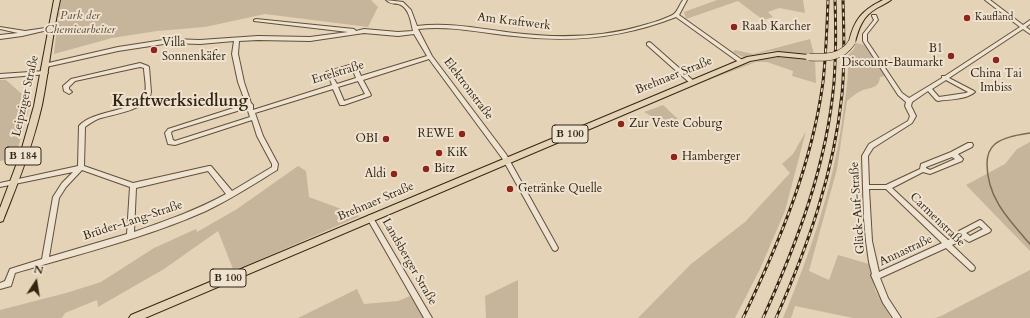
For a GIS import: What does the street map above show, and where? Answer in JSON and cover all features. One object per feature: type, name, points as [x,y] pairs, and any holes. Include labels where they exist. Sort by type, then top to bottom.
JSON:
[{"type":"main road","name":"Leipziger Straße","points":[[0,218],[15,181],[34,122],[45,69],[56,0]]},
{"type":"main road","name":"Brehnaer Straße","points":[[134,318],[742,62],[756,57],[773,54],[827,57],[840,54],[849,48],[852,42],[855,27],[862,16],[871,8],[888,0]]},
{"type":"street","points":[[388,0],[393,3],[400,2],[409,10],[415,30]]},
{"type":"street","points":[[685,0],[676,15],[742,62]]},
{"type":"street","points":[[987,0],[1030,32]]},
{"type":"street","name":"Am Kraftwerk","points":[[356,32],[371,31],[398,34],[415,30],[456,25],[524,36],[584,37],[623,32],[676,15]]},
{"type":"street","points":[[874,16],[876,20],[865,34],[865,41],[900,94],[909,101],[1030,21]]},
{"type":"street","points":[[256,20],[349,29],[356,32]]},
{"type":"street","points":[[0,28],[25,33]]},
{"type":"street","points":[[0,37],[52,28]]},
{"type":"street","name":"Elektronstraße","points":[[415,30],[430,57],[506,161],[555,248]]},
{"type":"street","points":[[0,76],[45,69],[118,49],[155,42],[175,40],[200,42],[310,39],[356,32]]},
{"type":"street","points":[[238,40],[235,54],[241,82],[253,115]]},
{"type":"street","points":[[649,44],[693,83]]},
{"type":"street","name":"Ertelstraße","points":[[250,105],[170,130],[168,133],[170,142],[175,143],[334,86],[430,57]]},
{"type":"street","points":[[45,261],[56,197],[64,185],[81,167],[82,126],[93,118],[134,106],[145,100],[148,93],[146,67],[140,65],[73,80],[66,86],[66,90],[69,92]]},
{"type":"street","points":[[354,66],[360,78],[368,96],[342,104],[328,73],[354,66]]},
{"type":"street","points":[[928,88],[938,99],[967,95],[972,92],[944,77]]},
{"type":"street","name":"Glück-Auf-Straße","points":[[897,318],[880,291],[875,275],[870,242],[865,156],[867,150],[871,146],[910,122],[913,116],[908,106],[909,101]]},
{"type":"street","name":"Brüder-Lang-Straße","points":[[0,286],[8,284],[12,271],[130,235],[204,208],[275,168],[275,164],[260,136],[253,115]]},
{"type":"street","points":[[923,170],[923,166],[953,154],[970,145]]},
{"type":"street","points":[[867,187],[887,187],[923,170],[930,172],[960,159],[953,154]]},
{"type":"street","points":[[0,185],[81,167],[133,186],[209,168],[230,194]]},
{"type":"street","points":[[130,235],[133,186]]},
{"type":"street","name":"Carmenstraße","points":[[887,187],[972,268]]},
{"type":"street","name":"Landsberger Straße","points":[[370,218],[428,318]]},
{"type":"street","name":"Annastraße","points":[[875,275],[880,275],[964,236]]},
{"type":"green space","name":"Park der Chemiearbeiter","points":[[60,0],[371,0],[378,7],[368,27],[265,14],[205,27],[157,31],[112,38],[54,54]]},
{"type":"green space","points":[[717,0],[803,0],[805,13],[779,8],[768,12],[773,17],[763,20],[738,1],[686,19],[684,12]]},
{"type":"green space","points":[[810,39],[814,54],[771,51],[743,57],[733,52],[735,50],[753,54]]},
{"type":"green space","points":[[856,43],[865,45],[886,76],[880,77],[876,86],[859,92],[847,101],[837,169],[809,271],[829,280],[838,255],[869,264],[875,290],[891,318],[853,318],[795,306],[791,318],[783,318],[811,246],[826,197],[838,147],[847,80],[848,55],[854,49]]},
{"type":"green space","points":[[776,57],[815,60],[816,83],[792,76],[793,71],[767,62],[756,62],[698,84],[753,62]]},
{"type":"green space","points":[[0,80],[6,80],[31,102],[15,158],[0,161]]},
{"type":"green space","points":[[663,105],[679,120],[667,125],[644,112]]},
{"type":"green space","points":[[806,131],[785,211],[760,269],[735,318],[638,318],[691,264],[745,222],[790,173],[782,164],[793,154]]},
{"type":"green space","points":[[1030,142],[1030,251],[966,185],[1005,164],[1017,149]]},
{"type":"green space","points":[[298,166],[306,171],[309,197],[360,216],[243,267],[233,269],[218,231],[164,269],[98,307],[97,300],[65,313],[62,318],[0,318],[0,310],[66,293],[101,282],[154,248],[196,229],[197,232],[237,209]]},
{"type":"green space","points":[[1030,270],[1030,318],[935,318],[941,316]]},
{"type":"green space","points":[[518,280],[518,318],[486,318],[485,296]]},
{"type":"green space","points":[[357,289],[364,304],[398,301],[410,296],[424,318],[298,318]]},
{"type":"waterway","points":[[1030,133],[1007,138],[995,144],[991,148],[987,159],[988,176],[995,198],[1007,217],[1030,244]]},
{"type":"railway","points":[[743,318],[781,232],[811,143],[823,82],[828,0]]},
{"type":"railway","points":[[763,318],[799,232],[809,203],[825,143],[834,82],[836,41],[835,0]]},
{"type":"railway","points":[[776,318],[809,236],[818,209],[833,152],[843,82],[843,0]]},
{"type":"place","name":"Kaufland","points":[[967,18]]},
{"type":"place","name":"Raab Karcher","points":[[734,27]]},
{"type":"place","name":"Villa Sonnenkäfer","points":[[154,50]]},
{"type":"place","name":"B1 Discount-Baumarkt","points":[[951,56]]},
{"type":"place","name":"China Tai Imbiss","points":[[996,60]]},
{"type":"place","name":"Zur Veste Coburg","points":[[621,124]]},
{"type":"place","name":"REWE","points":[[462,134]]},
{"type":"place","name":"OBI","points":[[386,139]]},
{"type":"place","name":"KiK","points":[[439,153]]},
{"type":"place","name":"Hamberger","points":[[674,157]]},
{"type":"place","name":"Bitz","points":[[426,169]]},
{"type":"place","name":"Aldi","points":[[394,174]]},
{"type":"place","name":"Getränke Quelle","points":[[510,189]]},
{"type":"district","name":"Kraftwerksiedlung","points":[[180,102]]}]
